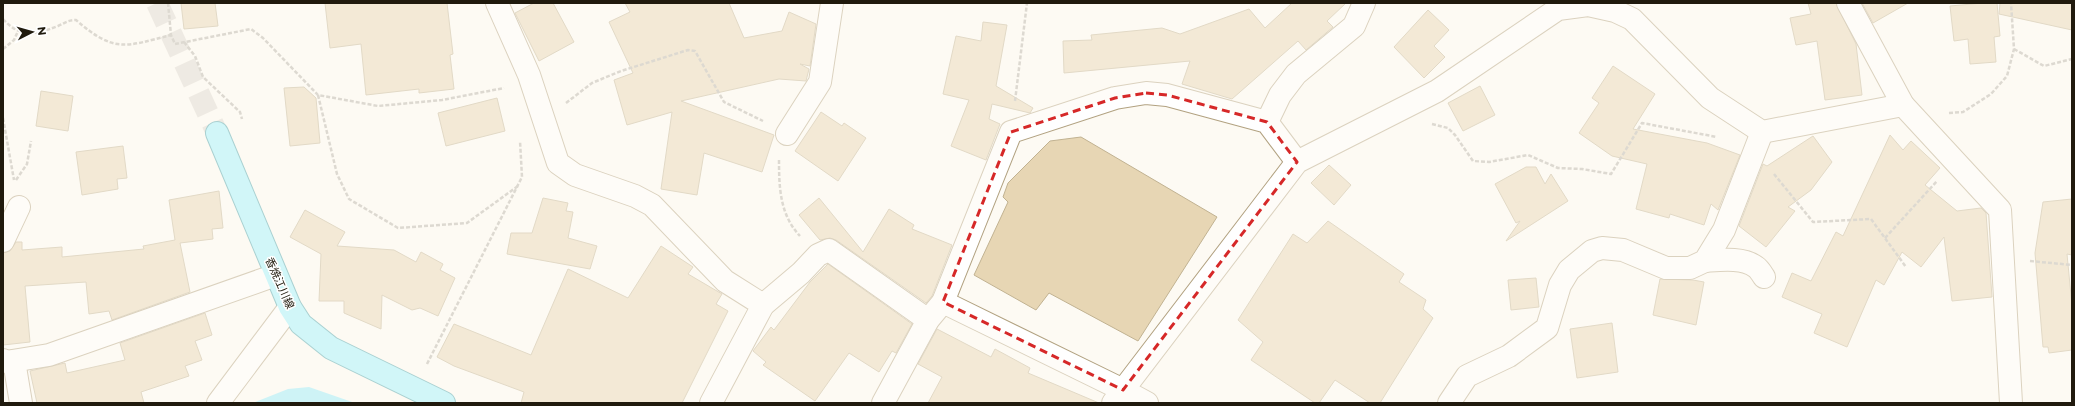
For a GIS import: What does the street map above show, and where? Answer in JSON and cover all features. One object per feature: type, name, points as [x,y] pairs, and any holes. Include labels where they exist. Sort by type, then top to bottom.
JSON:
[{"type":"main road","name":"香焼江川線","points":[[217,133],[290,307],[301,324],[330,348],[444,403]]},
{"type":"street","points":[[497,3],[529,75],[540,113],[558,163],[565,169],[598,184],[635,196],[652,205],[725,280],[763,305]]},
{"type":"street","points":[[787,134],[820,82],[832,3]]},
{"type":"street","points":[[1267,122],[1280,95],[1296,74],[1354,26],[1364,3]]},
{"type":"street","points":[[1848,3],[1908,110],[2000,210],[2011,403]]},
{"type":"street","points":[[1118,396],[1297,162],[1437,91],[1558,9],[1588,5],[1615,11],[1632,19],[1710,98],[1758,142]]},
{"type":"street","points":[[883,403],[928,320],[943,302],[1011,132],[1115,98],[1146,93],[1167,95],[1267,122],[1297,162]]},
{"type":"street","points":[[1758,142],[1908,110]]},
{"type":"street","points":[[1704,261],[1724,230],[1758,142]]},
{"type":"street","points":[[3,241],[19,206]]},
{"type":"street","points":[[1448,403],[1467,376],[1509,356],[1547,328],[1560,285],[1569,270],[1592,251],[1602,248],[1623,250],[1666,268],[1690,268],[1704,261],[1724,260],[1745,262],[1756,267],[1764,277]]},
{"type":"street","points":[[711,403],[763,305],[801,273],[818,255],[829,250],[928,320]]},
{"type":"street","points":[[21,403],[9,360],[56,353],[276,275]]},
{"type":"street","points":[[943,302],[1118,396],[1147,403]]},
{"type":"street","points":[[218,403],[290,307]]},
{"type":"path","points":[[168,3],[171,35],[175,44],[251,29],[263,38],[318,95],[337,174],[349,199],[398,228],[467,223],[518,185]]},
{"type":"path","points":[[1011,132],[1027,3]]},
{"type":"path","points":[[1908,110],[1963,112],[1991,94],[2007,76],[2014,49],[2011,3]]},
{"type":"path","points":[[3,19],[12,29],[34,33],[58,26],[69,20],[76,20],[93,35],[111,44],[135,44],[171,35]]},
{"type":"path","points":[[3,49],[14,40],[18,31]]},
{"type":"path","points":[[2014,49],[2044,66],[2072,59]]},
{"type":"path","points":[[540,113],[565,104],[592,83],[621,70],[688,50],[695,51],[724,102],[787,134],[778,159],[779,193],[791,226],[818,255]]},
{"type":"path","points":[[318,95],[378,106],[442,100],[518,85],[529,75]]},
{"type":"path","points":[[1437,91],[1424,122],[1448,128],[1455,135],[1473,160],[1489,162],[1528,155],[1558,168],[1582,169],[1611,174],[1642,123],[1758,142],[1813,222],[1871,219],[1906,267]]},
{"type":"path","points":[[3,118],[14,182],[27,164],[31,140]]},
{"type":"path","points":[[414,389],[522,177],[520,139]]},
{"type":"path","points":[[1885,238],[1955,161]]},
{"type":"path","points":[[2002,232],[2030,261],[2072,265]]},
{"type":"highlighted area","points":[[1146,93],[1167,95],[1267,122],[1297,162],[1123,390],[943,302],[1011,132],[1115,98]]},
{"type":"water","points":[[309,387],[355,403],[253,403],[288,389]]},
{"type":"building","points":[[181,3],[215,3],[218,26],[184,29]]},
{"type":"building","points":[[325,3],[447,3],[453,54],[450,55],[454,89],[419,93],[419,89],[366,95],[361,44],[330,48]]},
{"type":"building","points":[[534,3],[553,3],[574,42],[539,61],[515,13]]},
{"type":"building","points":[[625,3],[729,3],[744,38],[782,31],[789,12],[816,24],[810,66],[800,64],[809,69],[806,81],[779,79],[681,101],[774,135],[762,172],[704,153],[697,195],[661,189],[672,112],[627,125],[614,80],[633,73],[609,22],[630,12]]},
{"type":"building","points":[[1292,3],[1346,3],[1327,21],[1333,27],[1306,50],[1298,41],[1232,99],[1182,84],[1190,61],[1064,73],[1063,41],[1092,40],[1091,35],[1162,28],[1180,34],[1249,9],[1265,28]]},
{"type":"building","points":[[1808,3],[1836,3],[1856,44],[1862,95],[1825,100],[1817,41],[1796,45],[1790,18],[1811,14]]},
{"type":"building","points":[[1862,3],[1908,3],[1873,23]]},
{"type":"building","points":[[1997,3],[2000,36],[1994,37],[1996,62],[1970,64],[1968,39],[1954,41],[1950,6]]},
{"type":"building","points":[[2000,3],[2072,3],[2072,30],[1999,14]]},
{"type":"building","points":[[1428,10],[1449,30],[1434,46],[1445,57],[1424,78],[1394,47]]},
{"type":"building","points":[[983,22],[1007,25],[996,86],[1033,108],[1030,113],[992,104],[989,119],[1000,124],[986,160],[951,146],[969,100],[943,94],[956,36],[981,41]]},
{"type":"building","points":[[1613,66],[1655,94],[1633,129],[1707,143],[1740,155],[1718,210],[1711,204],[1704,225],[1670,214],[1669,218],[1636,209],[1647,164],[1612,156],[1579,133],[1599,103],[1592,98]]},
{"type":"building","points":[[1480,86],[1495,115],[1463,131],[1448,103]]},
{"type":"building","points":[[304,87],[316,98],[320,143],[290,146],[284,88]]},
{"type":"building","points":[[41,91],[73,96],[68,131],[36,126]]},
{"type":"building","points":[[497,98],[505,131],[446,146],[438,113]]},
{"type":"building","points":[[821,112],[842,126],[844,123],[866,138],[838,181],[795,151]]},
{"type":"building","points":[[1890,135],[1903,150],[1911,141],[1940,168],[1925,185],[1957,211],[1981,208],[1986,213],[1992,297],[1952,301],[1944,237],[1921,267],[1902,252],[1884,285],[1876,280],[1847,347],[1814,333],[1822,314],[1782,297],[1792,273],[1811,281],[1836,232],[1843,236]]},
{"type":"building","points":[[1813,136],[1832,162],[1811,190],[1788,207],[1795,211],[1766,247],[1739,226],[1763,164],[1767,166]]},
{"type":"building","points":[[1081,137],[1217,217],[1138,341],[1049,293],[1036,310],[974,275],[1008,202],[1003,197],[1008,183],[1050,141]]},
{"type":"building","points":[[123,146],[127,178],[117,179],[118,189],[82,195],[76,152]]},
{"type":"building","points":[[1329,165],[1351,185],[1334,205],[1311,183]]},
{"type":"building","points":[[1526,167],[1536,167],[1545,184],[1551,174],[1568,201],[1506,241],[1520,221],[1516,223],[1495,184]]},
{"type":"building","points":[[219,191],[223,228],[212,229],[213,239],[180,243],[190,292],[112,320],[109,311],[89,314],[86,282],[25,286],[30,342],[3,345],[3,253],[10,251],[16,242],[22,242],[22,250],[62,247],[62,257],[144,249],[143,246],[175,240],[169,200]]},
{"type":"building","points":[[543,198],[568,203],[566,211],[573,212],[568,238],[597,246],[590,269],[507,254],[511,233],[532,233]]},
{"type":"building","points":[[819,198],[863,252],[889,209],[914,225],[912,229],[952,245],[932,296],[926,303],[836,240],[830,238],[820,240],[799,215]]},
{"type":"building","points":[[2072,199],[2072,255],[2067,254],[2072,306],[2072,350],[2049,353],[2048,347],[2043,347],[2035,253],[2043,202]]},
{"type":"building","points":[[305,210],[345,232],[337,246],[394,250],[416,262],[421,252],[443,264],[440,270],[455,278],[438,316],[420,308],[412,310],[382,295],[381,329],[344,313],[344,301],[319,301],[321,254],[290,237]]},
{"type":"building","points":[[1328,221],[1404,274],[1399,282],[1426,300],[1423,309],[1433,318],[1380,403],[1370,403],[1335,380],[1319,403],[1315,403],[1251,360],[1263,342],[1238,320],[1293,234],[1307,243]]},
{"type":"building","points":[[661,246],[693,267],[688,274],[722,294],[716,304],[728,311],[682,403],[521,403],[524,392],[454,366],[437,357],[454,324],[531,355],[568,269],[628,298]]},
{"type":"building","points":[[828,264],[912,324],[896,353],[892,351],[879,372],[849,353],[815,401],[763,365],[766,362],[753,351],[771,327],[774,330],[810,282]]},
{"type":"building","points":[[1536,278],[1539,307],[1511,310],[1508,280]]},
{"type":"building","points":[[1660,279],[1693,280],[1704,282],[1696,325],[1653,315]]},
{"type":"building","points":[[205,313],[212,335],[195,341],[202,360],[185,366],[189,376],[141,392],[144,403],[37,403],[30,371],[65,363],[67,373],[125,360],[120,343]]},
{"type":"building","points":[[1612,323],[1618,372],[1577,378],[1570,329]]},
{"type":"building","points":[[937,329],[991,357],[995,349],[1030,368],[1028,373],[1099,403],[928,403],[942,377],[918,364]]},
{"type":"tunnel","points":[[157,3],[217,133]]}]
